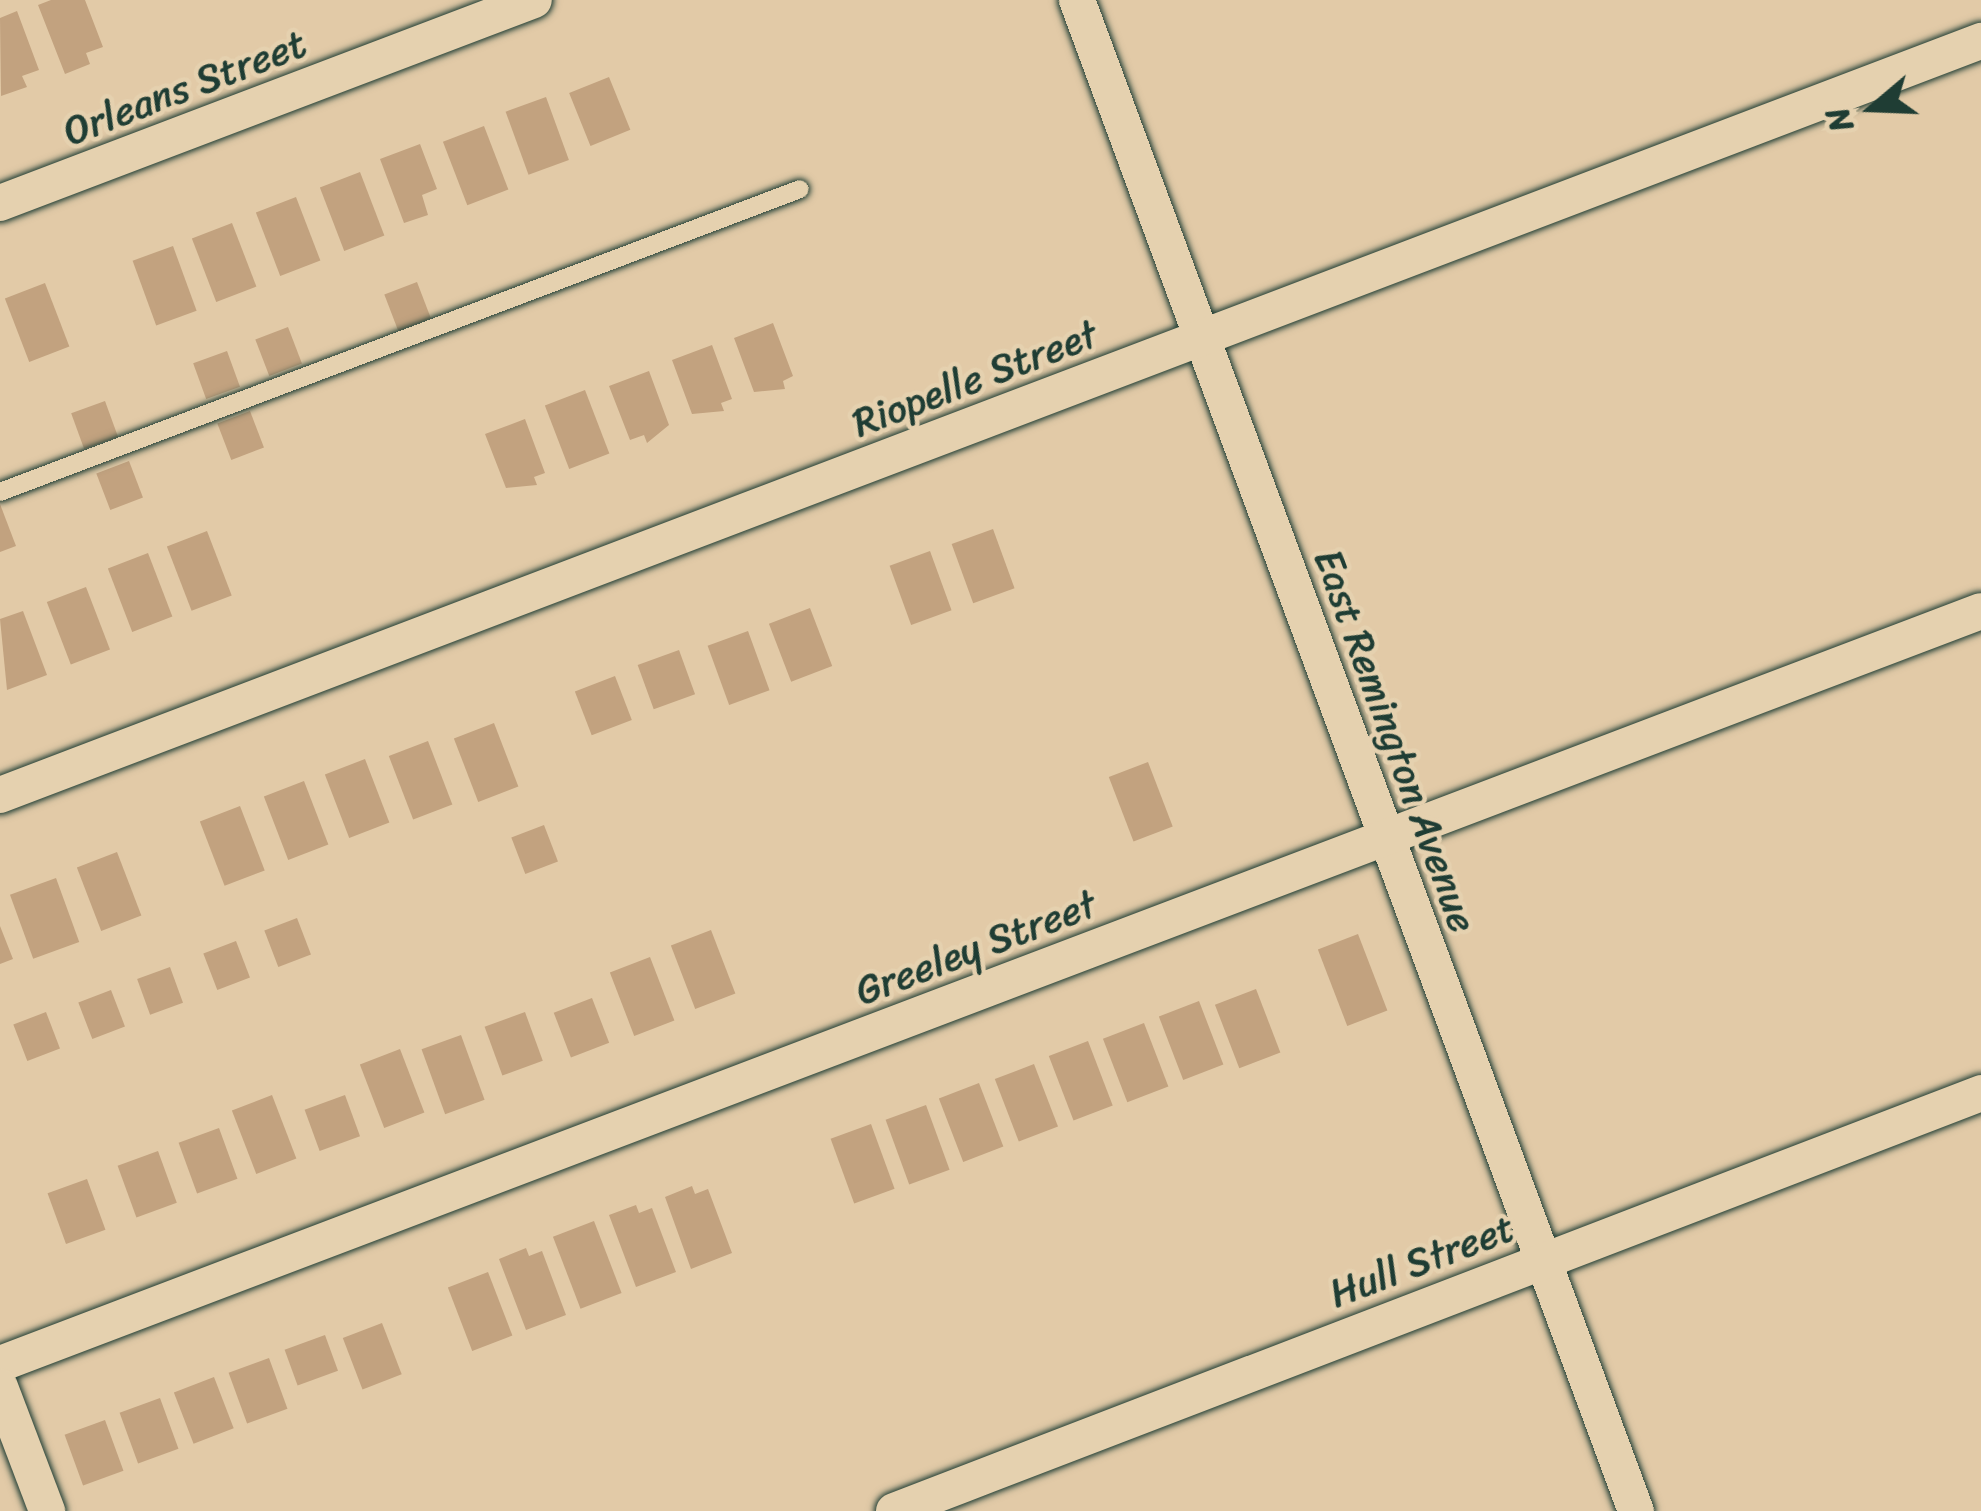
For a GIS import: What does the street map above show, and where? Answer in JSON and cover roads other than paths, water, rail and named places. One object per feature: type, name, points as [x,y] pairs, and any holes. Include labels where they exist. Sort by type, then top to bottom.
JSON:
[{"type":"street","name":"Orleans Street","points":[[0,203],[534,0]]},
{"type":"street","name":"East Remington Avenue","points":[[1077,0],[1636,1511]]},
{"type":"street","name":"Riopelle Street","points":[[0,795],[1981,41]]},
{"type":"street","name":"Greeley Street","points":[[0,1364],[1981,611]]},
{"type":"street","name":"Hull Street","points":[[894,1511],[1981,1093]]},
{"type":"street","points":[[0,1387],[47,1511]]},
{"type":"lane","points":[[0,492],[800,189]]}]
